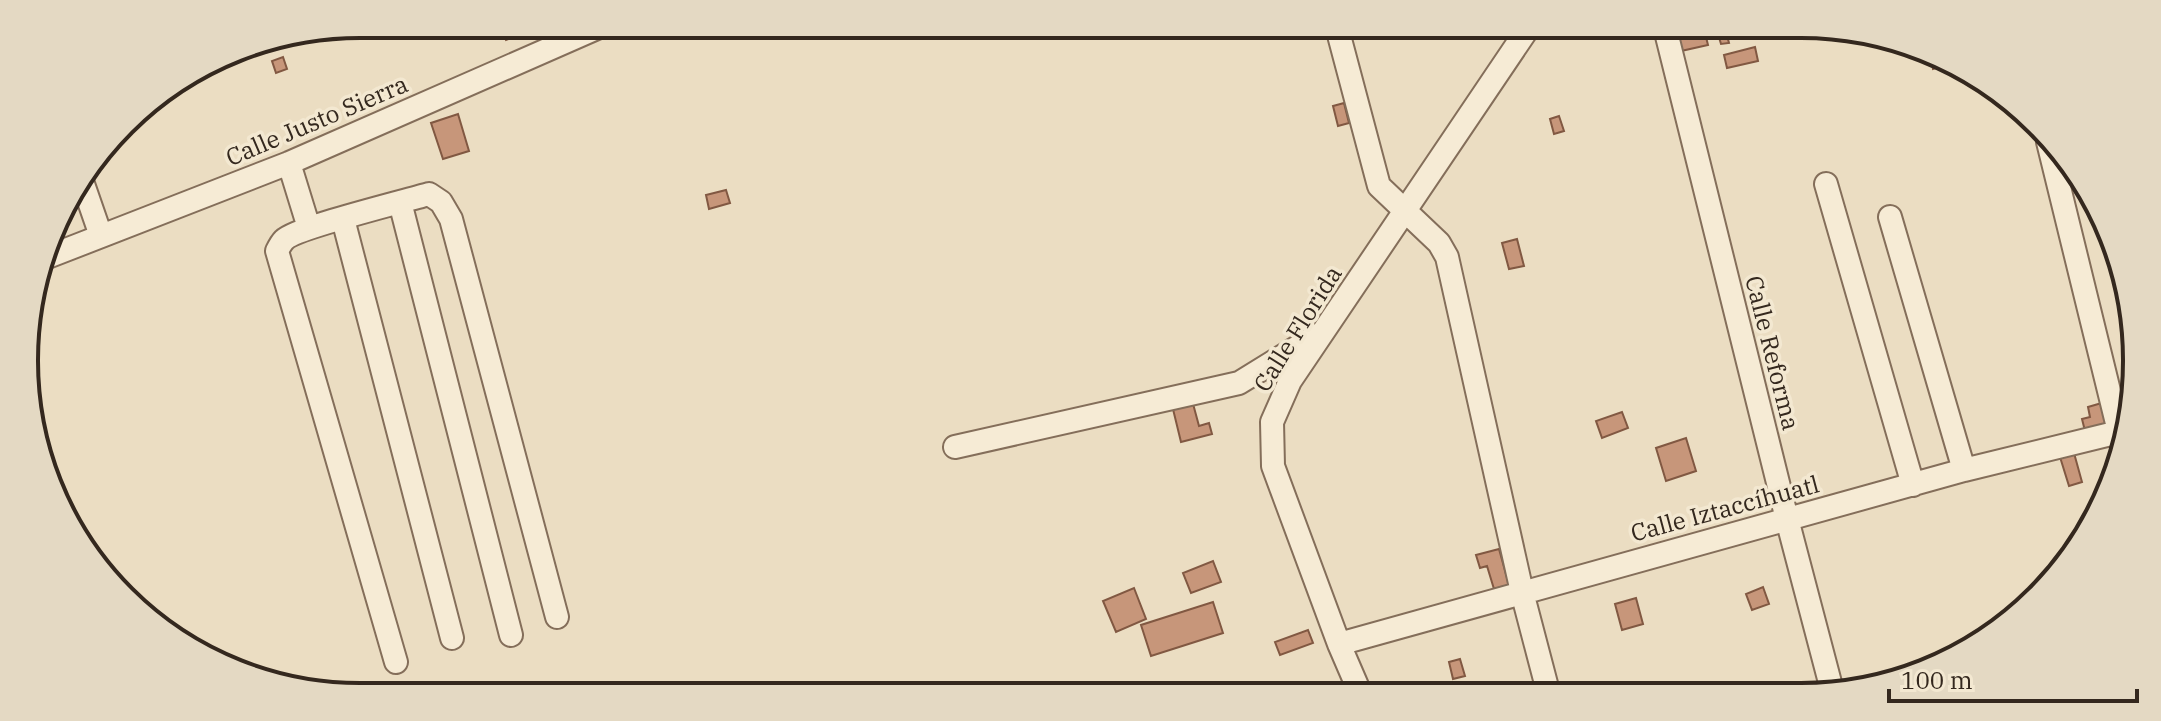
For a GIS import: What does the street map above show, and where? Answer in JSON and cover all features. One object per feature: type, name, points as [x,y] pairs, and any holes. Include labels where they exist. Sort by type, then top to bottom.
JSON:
[{"type":"street","name":"Calle Justo Sierra","points":[[56,254],[289,163],[574,38]]},
{"type":"street","points":[[1340,38],[1379,186],[1439,243],[1452,273],[1522,592],[1546,683]]},
{"type":"street","name":"Calle Florida","points":[[1356,683],[1273,466],[1272,422],[1290,381],[1522,38]]},
{"type":"street","name":"Calle Reforma","points":[[1667,38],[1830,681]]},
{"type":"street","points":[[2052,160],[2118,418]]},
{"type":"street","points":[[289,163],[309,228]]},
{"type":"street","points":[[1826,184],[1913,485]]},
{"type":"street","points":[[86,191],[101,236]]},
{"type":"street","points":[[396,662],[277,251],[285,238],[309,228],[400,202],[429,194],[441,202],[451,219],[557,617]]},
{"type":"street","points":[[400,202],[511,635]]},
{"type":"street","points":[[1890,217],[1964,470]]},
{"type":"street","points":[[343,219],[452,638]]},
{"type":"street","points":[[955,447],[1239,383],[1325,330]]},
{"type":"street","name":"Calle Iztaccíhuatl","points":[[1339,644],[1964,470],[2113,440]]},
{"type":"building","points":[[1706,38],[1708,45],[1681,51],[1678,39]]},
{"type":"building","points":[[1719,38],[1728,38],[1729,43],[1721,44]]},
{"type":"building","points":[[1755,47],[1758,61],[1727,68],[1724,55]]},
{"type":"building","points":[[283,57],[287,69],[276,73],[272,61]]},
{"type":"building","points":[[1344,103],[1349,123],[1338,126],[1333,106]]},
{"type":"building","points":[[458,114],[469,151],[443,159],[431,123]]},
{"type":"building","points":[[1559,116],[1564,131],[1554,134],[1550,119]]},
{"type":"building","points":[[726,190],[730,203],[709,209],[706,195]]},
{"type":"building","points":[[1517,239],[1524,266],[1509,269],[1502,243]]},
{"type":"building","points":[[1192,400],[1199,426],[1209,423],[1212,434],[1181,442],[1172,405]]},
{"type":"building","points":[[2105,402],[2110,424],[2085,431],[2082,419],[2090,417],[2088,407]]},
{"type":"building","points":[[1622,412],[1628,428],[1602,438],[1596,421]]},
{"type":"building","points":[[1686,438],[1696,471],[1666,481],[1656,448]]},
{"type":"building","points":[[2074,453],[2082,482],[2069,486],[2060,457]]},
{"type":"building","points":[[1499,549],[1509,585],[1494,589],[1487,566],[1480,568],[1476,555]]},
{"type":"building","points":[[1213,561],[1221,582],[1191,593],[1183,573]]},
{"type":"building","points":[[1763,587],[1769,604],[1752,610],[1746,594]]},
{"type":"building","points":[[1134,588],[1146,619],[1116,632],[1103,601]]},
{"type":"building","points":[[1636,598],[1643,624],[1622,630],[1615,604]]},
{"type":"building","points":[[1213,602],[1223,633],[1151,656],[1141,625]]},
{"type":"building","points":[[1308,630],[1313,643],[1280,655],[1275,642]]},
{"type":"building","points":[[1460,659],[1465,676],[1453,679],[1449,662]]}]
